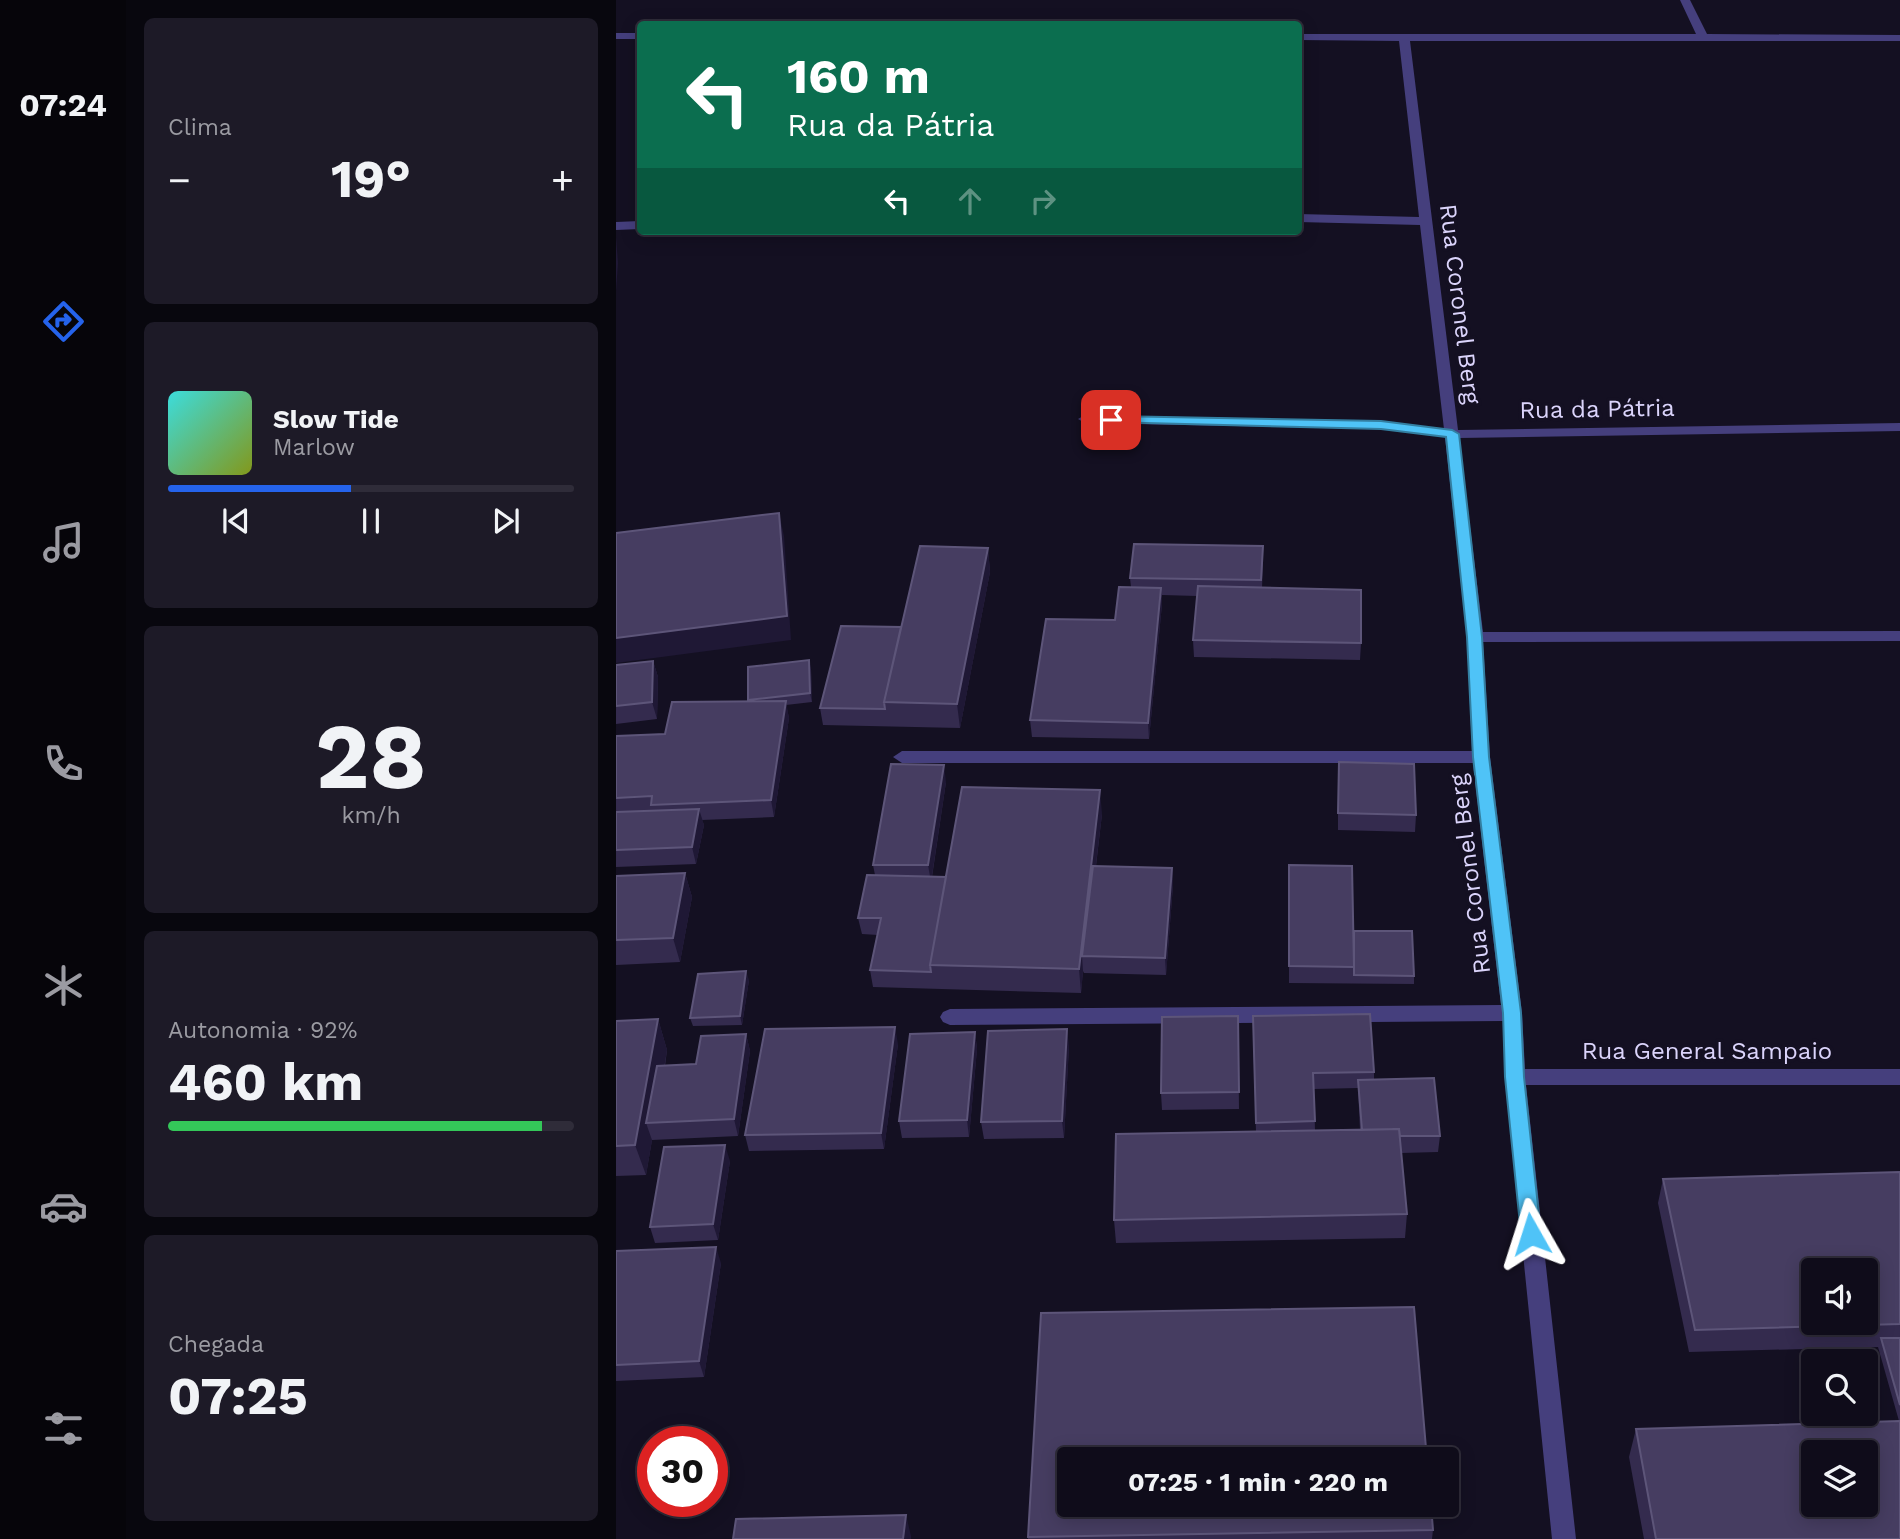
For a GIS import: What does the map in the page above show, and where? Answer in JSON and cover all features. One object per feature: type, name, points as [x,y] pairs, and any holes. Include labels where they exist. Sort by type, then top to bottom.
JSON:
[{"type":"street","points":[[1685,0],[1703,38]]},
{"type":"street","points":[[616,36],[637,36]]},
{"type":"street","name":"Rua Coronel Berg","points":[[1404,36],[1475,637],[1481,757],[1512,1013],[1515,1077],[1564,1539]]},
{"type":"street","points":[[1302,37],[1900,38]]},
{"type":"street","points":[[1302,218],[1424,221]]},
{"type":"street","points":[[616,226],[637,225]]},
{"type":"street","name":"Rua da Pátria","points":[[1084,419],[1381,425],[1452,434],[1900,427]]},
{"type":"street","points":[[1475,637],[1900,636]]},
{"type":"street","points":[[902,757],[1481,757]]},
{"type":"street","points":[[950,1017],[1512,1013]]},
{"type":"street","name":"Rua General Sampaio","points":[[1515,1077],[1900,1077]]},
{"type":"building","points":[[779,513],[787,616],[616,638],[616,533]]},
{"type":"building","points":[[1134,544],[1263,546],[1261,580],[1130,578]]},
{"type":"building","points":[[920,546],[988,548],[957,704],[884,702]]},
{"type":"building","points":[[1198,586],[1361,590],[1361,643],[1193,640]]},
{"type":"building","points":[[1119,587],[1161,588],[1148,723],[1030,720],[1046,619],[1115,620]]},
{"type":"building","points":[[841,626],[901,627],[884,702],[885,709],[820,708]]},
{"type":"building","points":[[809,660],[810,693],[748,700],[748,667]]},
{"type":"building","points":[[653,661],[652,702],[616,706],[616,665]]},
{"type":"building","points":[[786,701],[771,800],[651,805],[652,796],[616,798],[616,736],[665,734],[672,702]]},
{"type":"building","points":[[1339,762],[1414,764],[1416,815],[1338,813]]},
{"type":"building","points":[[891,764],[944,765],[928,865],[873,865]]},
{"type":"building","points":[[962,787],[1100,790],[1079,969],[930,965]]},
{"type":"building","points":[[699,809],[692,847],[616,850],[616,812]]},
{"type":"building","points":[[1289,865],[1352,866],[1354,967],[1289,966]]},
{"type":"building","points":[[1093,866],[1172,868],[1165,958],[1082,956]]},
{"type":"building","points":[[685,873],[673,938],[616,940],[616,876]]},
{"type":"building","points":[[867,875],[946,877],[931,972],[870,970],[881,918],[858,918]]},
{"type":"building","points":[[1354,931],[1412,931],[1414,976],[1354,975]]},
{"type":"building","points":[[746,971],[740,1016],[690,1018],[698,974]]},
{"type":"building","points":[[1370,1014],[1374,1072],[1313,1073],[1315,1121],[1256,1123],[1253,1016]]},
{"type":"building","points":[[1238,1016],[1239,1092],[1161,1093],[1162,1017]]},
{"type":"building","points":[[658,1019],[635,1145],[616,1146],[616,1021]]},
{"type":"building","points":[[895,1027],[881,1133],[745,1135],[765,1029]]},
{"type":"building","points":[[1067,1029],[1062,1121],[981,1122],[988,1031]]},
{"type":"building","points":[[975,1032],[967,1120],[899,1121],[910,1034]]},
{"type":"building","points":[[746,1034],[734,1119],[646,1123],[657,1066],[696,1064],[701,1036]]},
{"type":"building","points":[[1434,1078],[1440,1136],[1400,1136],[1399,1129],[1362,1130],[1358,1080]]},
{"type":"building","points":[[1399,1129],[1407,1214],[1114,1220],[1116,1134]]},
{"type":"building","points":[[725,1145],[713,1224],[650,1227],[664,1147]]},
{"type":"building","points":[[1900,1172],[1900,1324],[1878,1325],[1878,1258],[1801,1258],[1801,1327],[1695,1330],[1663,1179]]},
{"type":"building","points":[[716,1247],[699,1361],[616,1365],[616,1251]]},
{"type":"building","points":[[1414,1307],[1426,1447],[1057,1447],[1057,1517],[1432,1517],[1433,1530],[1028,1537],[1041,1313]]},
{"type":"building","points":[[1881,1338],[1900,1338],[1900,1405]]},
{"type":"building","points":[[1900,1421],[1900,1539],[1656,1539],[1636,1429],[1801,1424],[1878,1426],[1878,1422]]},
{"type":"building","points":[[906,1515],[903,1539],[733,1539],[736,1519]]},
{"type":"route","points":[[1111,420],[1381,425],[1452,434],[1475,637],[1481,757],[1512,1013],[1515,1077],[1531,1234]]}]
